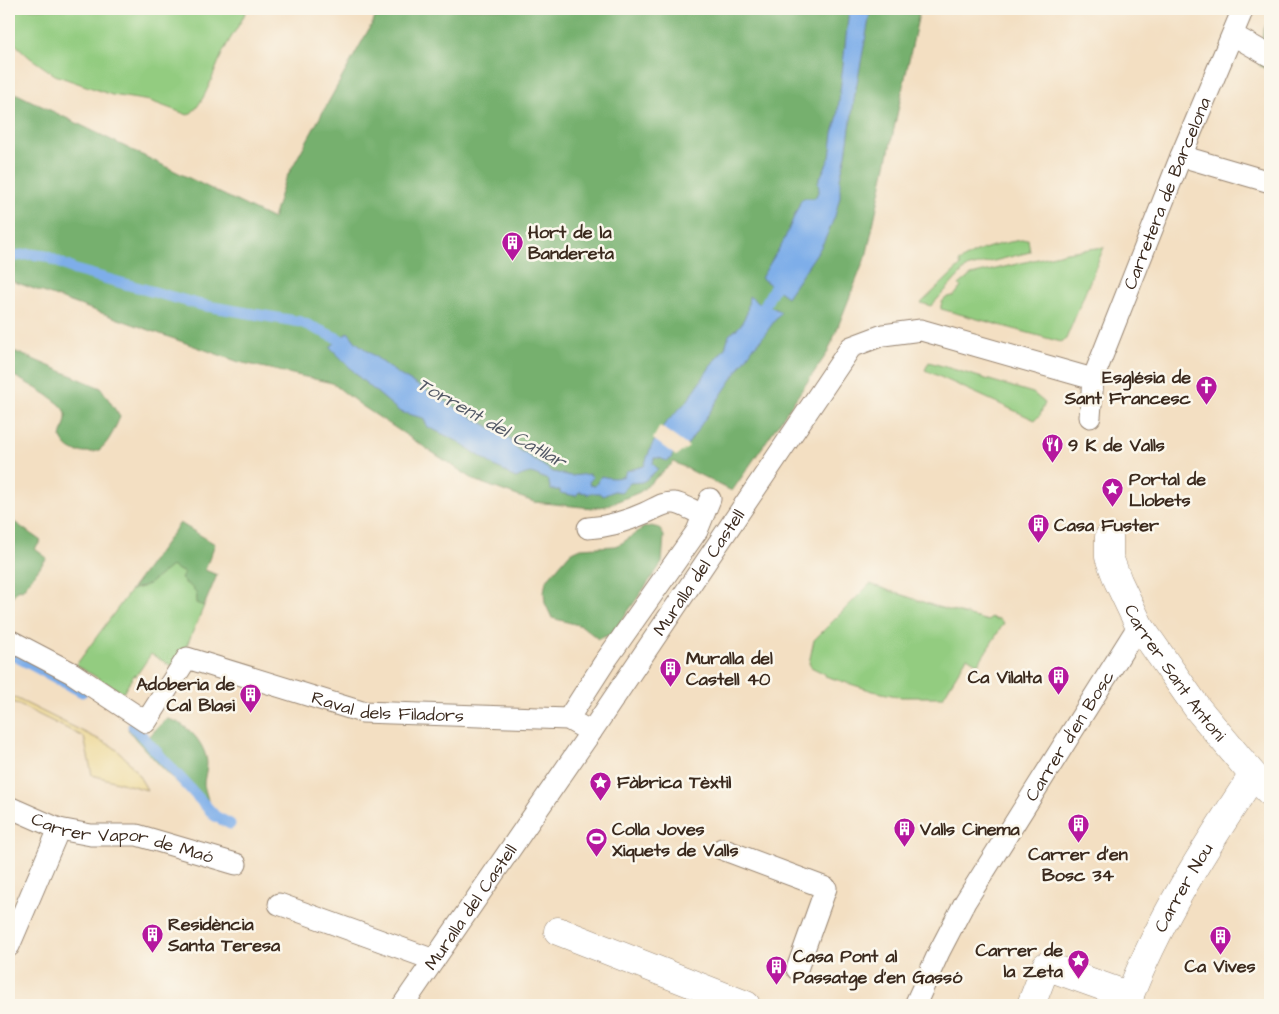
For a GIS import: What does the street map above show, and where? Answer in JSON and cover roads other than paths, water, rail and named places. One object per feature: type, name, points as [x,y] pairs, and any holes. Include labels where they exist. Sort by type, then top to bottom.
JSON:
[{"type":"street","name":"Carrer Sant Antoni","points":[[1109,537],[1109,557],[1139,625],[1198,709],[1262,783]]},
{"type":"street","name":"Carrer Nou","points":[[1128,1001],[1146,956],[1198,859],[1262,783]]},
{"type":"street","points":[[558,931],[746,1005]]},
{"type":"street","points":[[1031,1005],[1046,966],[1128,1001]]},
{"type":"lane","name":"Carretera de Barcelona","points":[[1090,417],[1093,380],[1181,156],[1243,9]]},
{"type":"lane","points":[[1233,35],[1270,56]]},
{"type":"lane","points":[[1181,156],[1270,182]]},
{"type":"lane","name":"Muralla del Castell","points":[[404,1005],[851,347],[883,335],[921,330],[1093,380]]},
{"type":"lane","points":[[568,719],[584,690],[697,530],[707,507],[688,509],[678,503],[666,503],[652,511],[616,523],[588,528]]},
{"type":"lane","name":"Carrer d'en Bosc","points":[[915,1005],[939,952],[965,902],[1139,625]]},
{"type":"lane","name":"Raval dels Filadors","points":[[9,640],[72,673],[146,722],[187,658],[362,712],[568,719],[591,732]]},
{"type":"lane","points":[[584,690],[608,705]]},
{"type":"lane","name":"Carrer Vapor de Maó","points":[[9,807],[59,829],[91,835],[138,835],[236,864]]},
{"type":"lane","points":[[9,946],[59,829]]},
{"type":"lane","points":[[722,849],[826,888],[797,969]]},
{"type":"lane","points":[[279,904],[434,960]]},
{"type":"water","points":[[849,9],[871,9],[846,155],[840,178],[840,197],[835,216],[821,247],[787,297],[761,278],[784,240],[801,200],[804,198],[815,198],[819,190],[818,182],[830,157],[837,119]]},
{"type":"water","points":[[749,296],[764,307],[768,305],[781,312],[757,345],[755,345],[688,444],[672,455],[671,459],[667,461],[654,458],[653,464],[658,469],[647,479],[642,482],[630,483],[621,492],[614,491],[603,496],[599,493],[587,495],[587,493],[579,492],[576,496],[560,493],[560,490],[551,490],[548,480],[532,473],[516,478],[511,476],[457,441],[428,427],[423,418],[400,412],[361,379],[330,347],[348,332],[356,342],[398,374],[510,439],[515,447],[553,472],[571,476],[589,474],[593,477],[589,482],[590,485],[595,486],[601,476],[621,477],[624,476],[626,471],[644,466],[651,447],[663,426],[688,400],[725,348],[729,335],[740,326],[747,313]]},
{"type":"waterway","name":"Torrent del Catllar","points":[[9,257],[30,254],[46,256],[75,270],[201,305],[301,322],[339,339],[350,349]]},
{"type":"waterway","name":"Torrent del Catllar","points":[[755,319],[764,307],[781,275]]},
{"type":"waterway","points":[[9,653],[82,692]]},
{"type":"waterway","points":[[133,726],[215,816],[230,824]]},
{"type":"place","name":"Hort de la Bandereta","points":[[512,261]]},
{"type":"place","name":"Església de Sant Francesc","points":[[1207,406]]},
{"type":"place","name":"9 K de Valls","points":[[1052,464]]},
{"type":"place","name":"Portal de Llobets","points":[[1113,508]]},
{"type":"place","name":"Casa Fuster","points":[[1038,544]]},
{"type":"place","name":"Muralla del Castell 40","points":[[670,687]]},
{"type":"place","name":"Ca Vilalta","points":[[1058,696]]},
{"type":"place","name":"Adoberia de Cal Blasi","points":[[251,713]]},
{"type":"place","name":"Fàbrica Tèxtil","points":[[601,801]]},
{"type":"place","name":"Carrer d'en Bosc 34","points":[[1078,843]]},
{"type":"place","name":"Valls Cinema","points":[[904,848]]},
{"type":"place","name":"Colla Joves Xiquets de Valls","points":[[596,858]]},
{"type":"place","name":"Residència Santa Teresa","points":[[152,953]]},
{"type":"place","name":"Ca Vives","points":[[1220,955]]},
{"type":"place","name":"Carrer de la Zeta","points":[[1079,979]]},
{"type":"place","name":"Casa Pont al Passatge d'en Gassó","points":[[777,985]]}]
